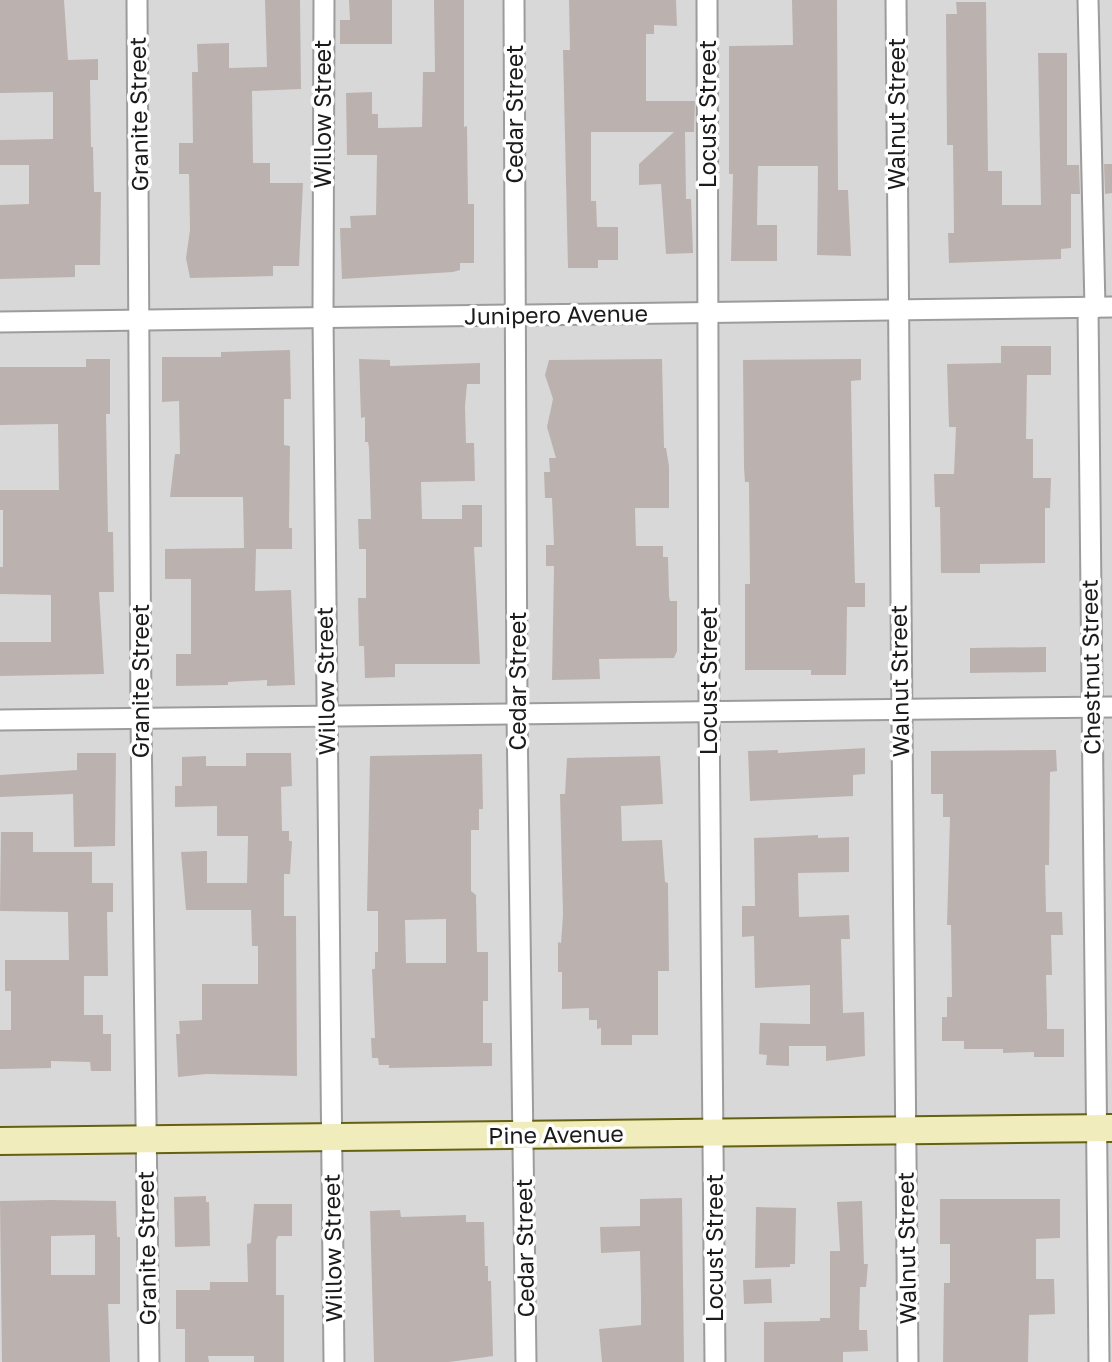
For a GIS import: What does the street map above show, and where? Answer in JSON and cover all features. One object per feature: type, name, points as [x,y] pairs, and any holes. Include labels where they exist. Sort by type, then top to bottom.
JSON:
[{"type":"main road","name":"Pine Avenue","points":[[0,1141],[1105,1128]]},
{"type":"street","name":"Granite Street","points":[[137,0],[141,321],[141,718],[149,1362]]},
{"type":"street","name":"Willow Street","points":[[324,0],[323,317],[334,1362]]},
{"type":"street","name":"Cedar Street","points":[[514,0],[517,713],[526,1362]]},
{"type":"street","name":"Locust Street","points":[[707,0],[709,709],[715,1362]]},
{"type":"street","name":"Walnut Street","points":[[896,0],[900,708],[908,1087],[908,1362]]},
{"type":"street","name":"Chestnut Street","points":[[1088,0],[1098,308],[1091,707],[1105,1128],[1099,1362]]},
{"type":"street","name":"Junipero Avenue","points":[[0,322],[1098,308]]},
{"type":"street","points":[[0,720],[709,709],[1112,707]]},
{"type":"shaded area","points":[[0,0],[1112,0],[1112,1362],[0,1362]]},
{"type":"building","points":[[0,0],[64,0],[68,60],[98,59],[98,80],[90,80],[94,192],[101,192],[100,265],[75,265],[75,277],[0,279],[0,205],[29,204],[29,165],[0,165],[0,140],[53,139],[53,92],[0,93]]},
{"type":"building","points":[[265,0],[300,0],[301,89],[252,91],[253,163],[270,163],[270,183],[303,183],[299,266],[273,266],[273,276],[190,278],[186,258],[190,230],[189,174],[179,174],[179,143],[193,143],[192,72],[198,72],[197,44],[229,43],[229,68],[267,67]]},
{"type":"building","points":[[349,0],[392,0],[392,44],[340,44],[340,20],[350,20]]},
{"type":"building","points":[[434,0],[464,0],[464,127],[467,126],[468,204],[474,204],[474,263],[460,263],[460,270],[453,272],[342,279],[340,228],[351,228],[350,216],[376,215],[377,155],[347,155],[346,93],[372,92],[372,114],[378,114],[378,128],[422,127],[423,72],[435,72]]},
{"type":"building","points":[[569,0],[676,0],[677,26],[654,25],[654,34],[646,34],[646,101],[695,101],[694,132],[685,132],[686,199],[691,199],[693,253],[666,254],[661,184],[639,185],[639,164],[674,132],[591,132],[591,201],[596,201],[597,227],[618,227],[618,260],[598,260],[598,268],[568,268],[563,50],[570,50]]},
{"type":"building","points":[[792,0],[837,0],[838,190],[848,190],[851,256],[817,255],[818,166],[758,166],[757,225],[777,225],[777,261],[731,261],[733,174],[729,174],[729,46],[793,45]]},
{"type":"building","points":[[956,2],[986,2],[988,171],[1002,171],[1002,205],[1041,205],[1038,53],[1067,53],[1067,165],[1079,165],[1080,194],[1071,194],[1071,248],[1061,249],[1061,259],[949,263],[948,233],[954,233],[953,145],[947,145],[946,14],[957,14]]},
{"type":"building","points":[[1104,164],[1112,164],[1112,193],[1105,194]]},
{"type":"building","points":[[1001,346],[1051,346],[1051,375],[1027,375],[1026,439],[1033,439],[1033,478],[1051,478],[1050,508],[1045,508],[1045,563],[980,564],[980,573],[941,573],[940,507],[935,507],[934,474],[954,474],[956,427],[949,427],[947,364],[1001,363]]},
{"type":"building","points":[[290,350],[291,399],[284,399],[284,445],[290,446],[289,528],[292,528],[292,549],[256,549],[255,591],[291,590],[295,685],[267,686],[267,680],[228,682],[228,685],[176,686],[176,654],[191,654],[191,579],[165,579],[165,549],[244,548],[243,497],[170,497],[175,454],[180,454],[179,401],[162,402],[162,357],[221,357],[221,352]]},
{"type":"building","points":[[86,359],[110,359],[110,414],[106,414],[108,532],[113,532],[114,592],[99,592],[104,674],[0,676],[0,642],[51,642],[51,595],[0,594],[3,510],[0,510],[0,490],[59,490],[58,424],[0,425],[0,367],[86,367]]},
{"type":"building","points":[[359,359],[390,360],[390,366],[480,363],[480,384],[467,384],[465,406],[466,443],[474,443],[475,481],[421,482],[422,519],[462,519],[462,505],[482,505],[482,547],[474,547],[480,664],[395,664],[395,677],[365,678],[364,646],[359,646],[358,598],[366,598],[366,549],[359,549],[358,519],[371,519],[369,448],[368,442],[365,442],[365,417],[361,418]]},
{"type":"building","points":[[662,359],[664,448],[669,466],[669,508],[635,508],[636,546],[663,546],[663,557],[668,557],[670,601],[677,601],[677,651],[674,658],[599,659],[600,679],[552,680],[554,566],[546,566],[546,545],[554,545],[552,498],[545,498],[544,472],[550,472],[549,458],[556,458],[547,427],[553,399],[545,375],[549,360]]},
{"type":"building","points":[[861,359],[861,380],[851,381],[855,583],[865,583],[865,607],[847,607],[846,675],[811,675],[811,670],[745,670],[745,584],[750,584],[749,482],[745,482],[744,468],[743,360]]},
{"type":"building","points":[[1046,647],[1046,672],[970,673],[970,648]]},
{"type":"building","points":[[865,748],[865,774],[853,775],[853,796],[750,801],[748,751],[778,750],[778,753]]},
{"type":"building","points":[[1056,750],[1057,771],[1050,772],[1049,865],[1045,865],[1046,912],[1062,912],[1063,935],[1051,935],[1052,975],[1046,975],[1047,1029],[1064,1029],[1064,1057],[1034,1057],[1034,1052],[1003,1053],[1003,1049],[964,1049],[964,1041],[942,1041],[942,1017],[947,1017],[947,997],[952,997],[951,925],[947,925],[950,817],[943,817],[943,794],[931,794],[931,751]]},
{"type":"building","points":[[77,753],[116,753],[115,846],[74,847],[73,794],[0,797],[0,775],[77,770]]},
{"type":"building","points":[[246,753],[291,753],[292,786],[281,787],[282,831],[289,831],[289,841],[292,841],[290,874],[284,874],[284,916],[296,916],[297,1076],[206,1074],[178,1077],[176,1034],[180,1034],[179,1021],[202,1020],[202,984],[258,984],[258,946],[252,946],[251,910],[186,910],[181,852],[207,851],[207,883],[247,883],[248,836],[217,836],[217,806],[175,807],[175,786],[182,786],[182,757],[206,756],[206,766],[246,766]]},
{"type":"building","points":[[482,754],[483,809],[479,809],[479,830],[471,830],[471,891],[476,895],[477,952],[488,952],[488,1001],[483,1001],[483,1043],[492,1043],[492,1066],[389,1068],[389,1065],[379,1065],[378,1058],[372,1058],[371,1038],[375,1038],[372,969],[375,969],[375,952],[378,952],[378,911],[367,911],[370,756]],"holes":[[[446,919],[446,963],[406,963],[405,920]]]},
{"type":"building","points":[[660,756],[663,804],[621,806],[622,841],[662,840],[665,882],[668,883],[669,971],[658,971],[658,1035],[632,1035],[632,1045],[601,1045],[601,1028],[597,1029],[597,1020],[589,1020],[589,1008],[562,1009],[562,972],[558,972],[558,942],[561,943],[563,915],[560,794],[565,794],[567,758]]},
{"type":"building","points":[[1,832],[33,832],[33,852],[92,852],[92,883],[113,883],[113,912],[107,912],[108,976],[84,976],[84,1015],[103,1015],[103,1034],[111,1034],[111,1071],[91,1071],[90,1062],[51,1061],[51,1068],[0,1069],[0,1030],[11,1030],[11,991],[5,991],[5,960],[69,960],[68,912],[0,911]]},
{"type":"building","points":[[818,835],[818,838],[849,837],[849,872],[798,873],[799,917],[849,915],[850,939],[841,939],[843,1013],[864,1012],[865,1056],[826,1061],[826,1046],[789,1046],[789,1066],[766,1065],[767,1055],[759,1054],[760,1023],[810,1024],[810,985],[755,988],[754,936],[742,937],[742,906],[755,906],[754,838]]},
{"type":"building","points":[[206,1196],[206,1202],[209,1202],[210,1246],[175,1247],[174,1197]]},
{"type":"building","points":[[682,1198],[684,1362],[602,1362],[599,1329],[641,1325],[641,1298],[640,1251],[601,1253],[600,1227],[640,1226],[640,1199]]},
{"type":"building","points":[[940,1199],[1060,1199],[1060,1238],[1036,1239],[1036,1279],[1054,1279],[1055,1314],[1029,1315],[1028,1362],[943,1362],[944,1283],[950,1283],[950,1244],[940,1244]]},
{"type":"building","points":[[0,1201],[116,1201],[117,1237],[120,1237],[120,1304],[108,1304],[110,1362],[2,1362]],"holes":[[[95,1235],[95,1275],[51,1275],[51,1236]]]},
{"type":"building","points":[[862,1201],[864,1264],[868,1264],[866,1287],[860,1287],[859,1330],[867,1330],[868,1351],[843,1352],[843,1362],[764,1362],[764,1322],[820,1321],[820,1318],[830,1318],[830,1251],[840,1251],[837,1202]]},
{"type":"building","points":[[254,1204],[292,1204],[292,1236],[278,1236],[276,1240],[276,1295],[284,1295],[284,1362],[254,1362],[254,1356],[208,1356],[209,1362],[185,1362],[185,1329],[176,1329],[176,1290],[210,1290],[210,1282],[248,1282],[247,1244],[251,1243]]},
{"type":"building","points":[[756,1207],[796,1208],[795,1264],[790,1264],[790,1267],[755,1268]]},
{"type":"building","points":[[400,1210],[401,1217],[466,1215],[466,1222],[484,1222],[485,1266],[488,1266],[488,1281],[491,1281],[493,1356],[449,1362],[374,1362],[370,1211]]},
{"type":"building","points":[[771,1279],[772,1303],[744,1304],[743,1280]]}]
